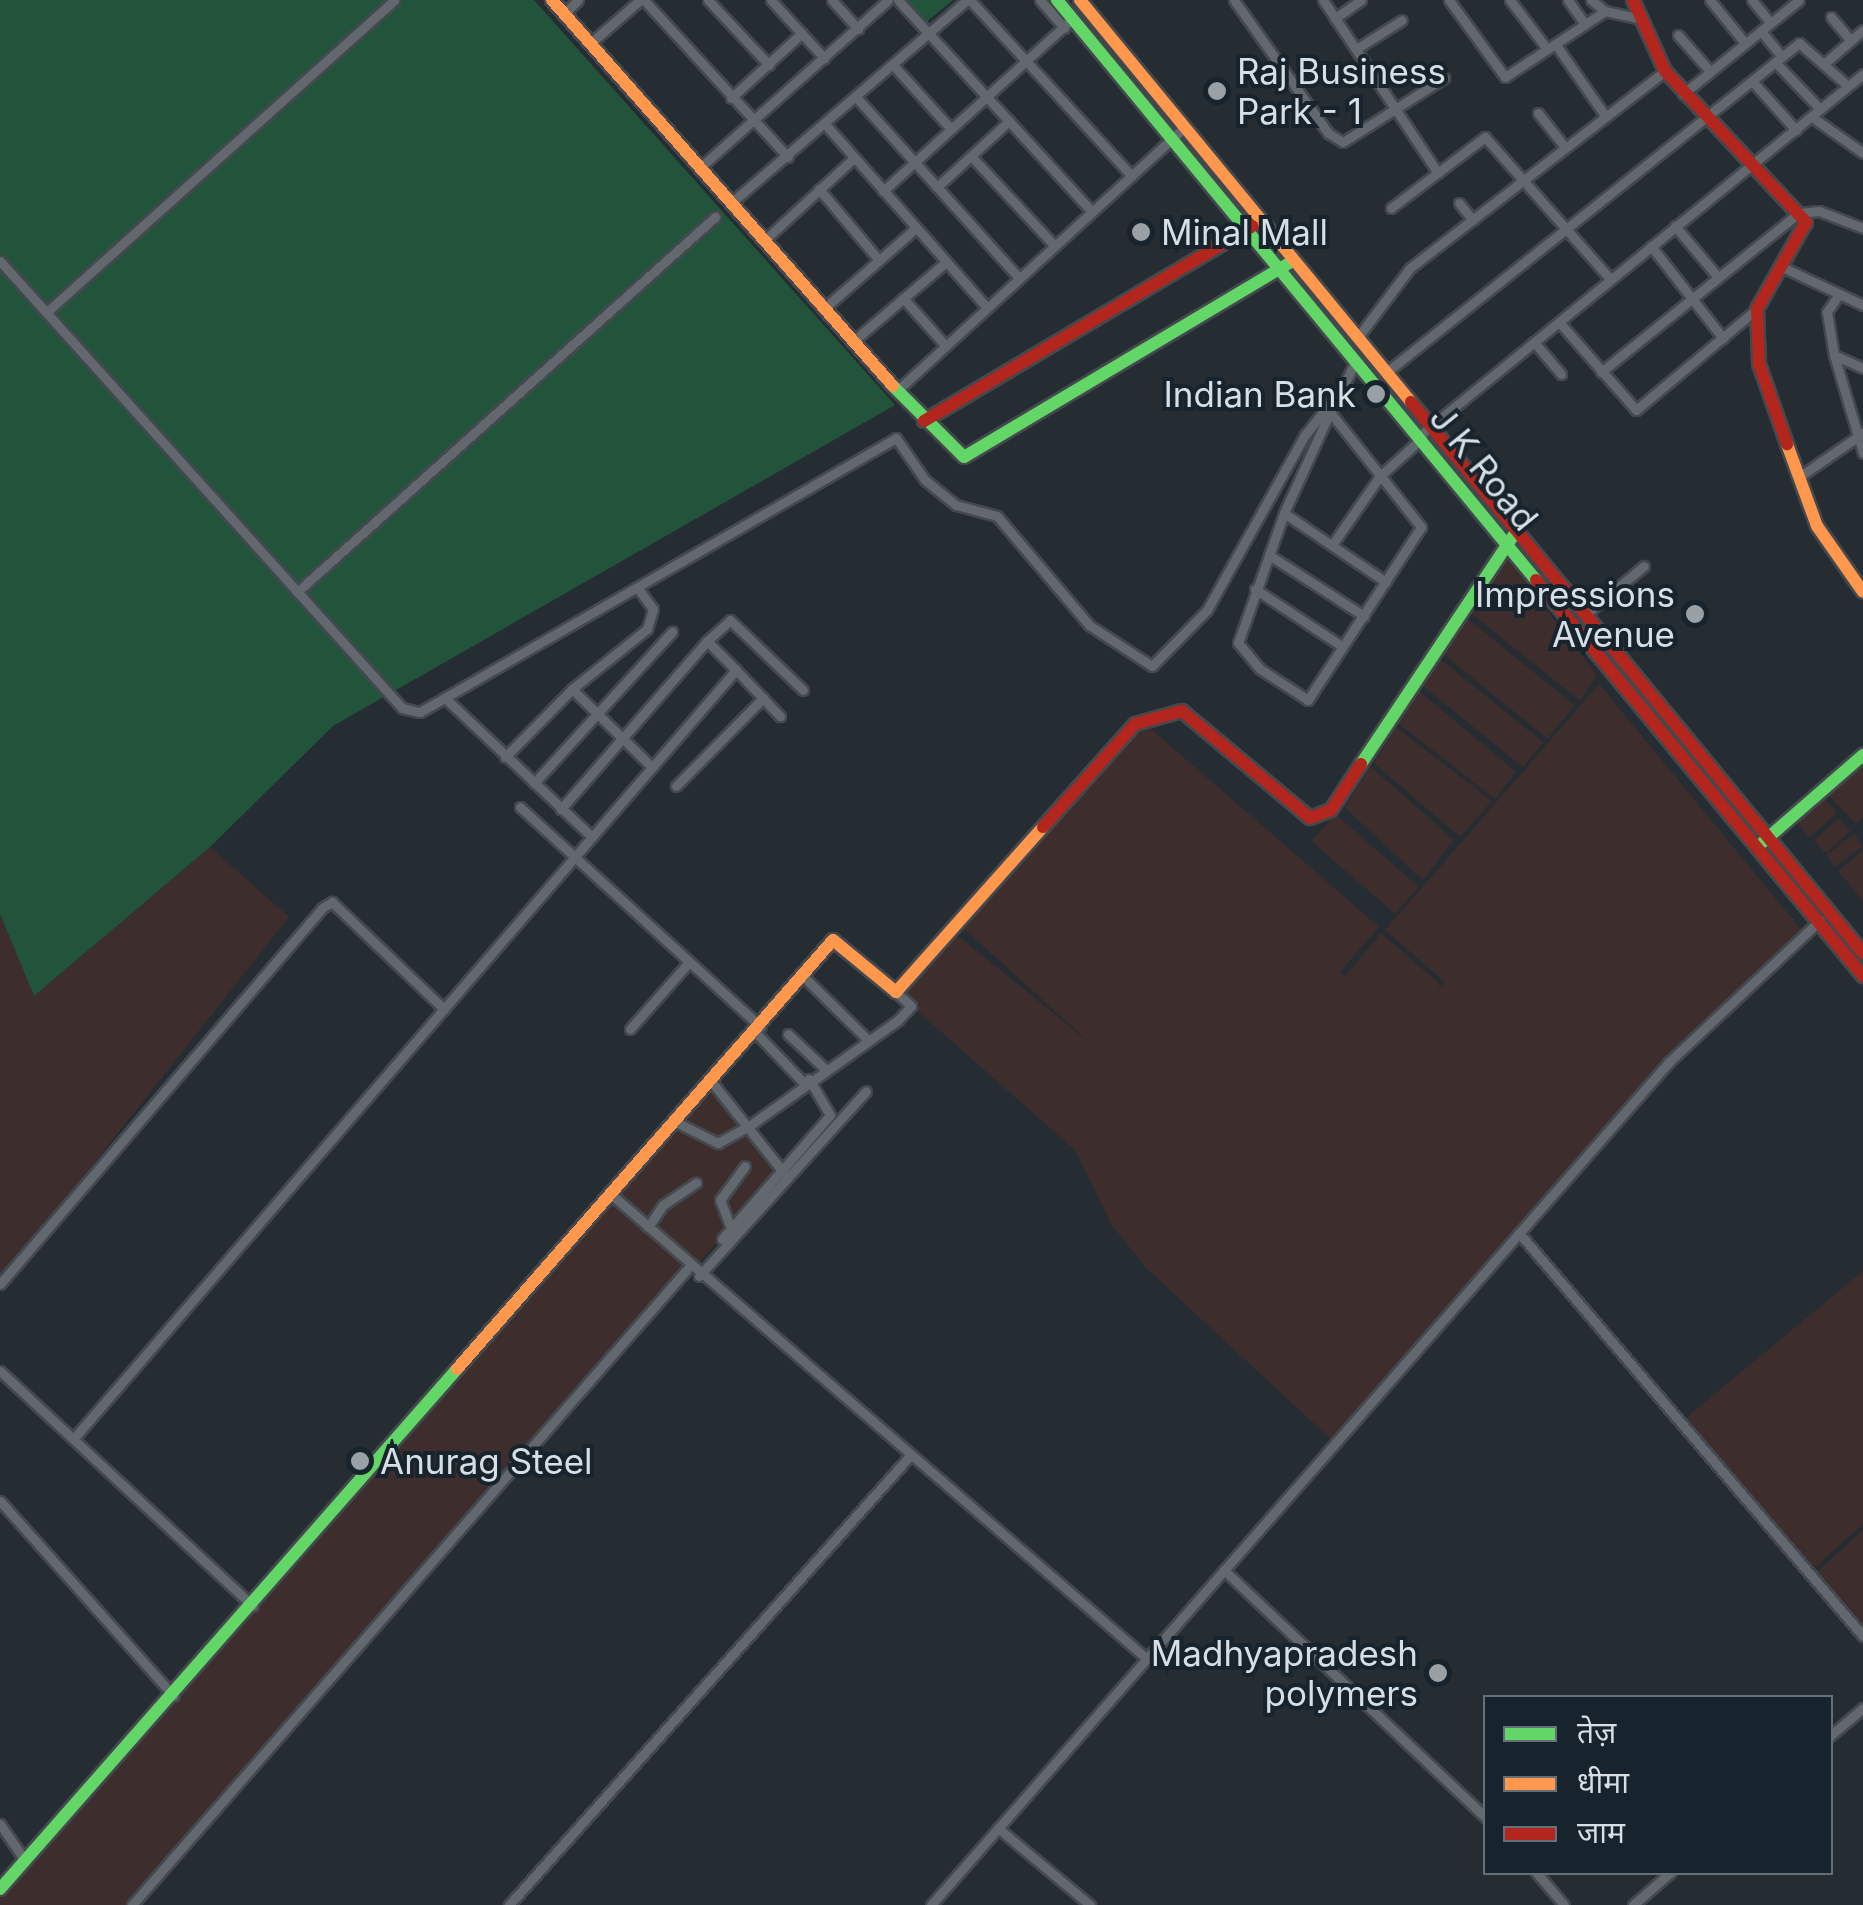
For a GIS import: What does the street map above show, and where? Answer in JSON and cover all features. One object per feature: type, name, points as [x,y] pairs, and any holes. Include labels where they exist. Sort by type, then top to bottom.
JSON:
[{"type":"street","points":[[50,310],[394,0]]},
{"type":"street","points":[[594,40],[642,0],[788,157]]},
{"type":"street","points":[[708,0],[769,66]]},
{"type":"street","points":[[772,0],[824,58]]},
{"type":"street","points":[[832,0],[858,29]]},
{"type":"street","points":[[704,164],[888,0]]},
{"type":"street","points":[[898,0],[1092,212]]},
{"type":"street","points":[[733,201],[967,0],[1132,176]]},
{"type":"street","points":[[883,191],[1068,23],[1040,0]]},
{"type":"street","name":"J K Road","points":[[1057,0],[1068,23],[1173,138],[1863,976]]},
{"type":"street","name":"J K Road","points":[[1080,0],[1863,952]]},
{"type":"street","points":[[1234,0],[1328,132],[1342,142],[1444,78]]},
{"type":"street","points":[[1323,0],[1438,173]]},
{"type":"street","points":[[1335,18],[1361,0]]},
{"type":"street","points":[[1449,0],[1505,77],[1605,11]]},
{"type":"street","points":[[1510,0],[1604,114]]},
{"type":"street","points":[[1568,0],[1585,24]]},
{"type":"street","points":[[1590,0],[1605,11],[1638,18]]},
{"type":"street","points":[[1558,322],[1636,410],[1757,310],[1806,222],[1707,121],[1665,71],[1638,18],[1634,0]]},
{"type":"street","points":[[1710,0],[1745,44]]},
{"type":"street","points":[[1752,0],[1770,22]]},
{"type":"street","points":[[1683,94],[1799,0]]},
{"type":"street","points":[[564,2],[927,420]]},
{"type":"street","points":[[564,2],[733,201],[959,453],[973,452],[1294,260]]},
{"type":"street","points":[[1831,17],[1850,40]]},
{"type":"street","points":[[1356,49],[1402,20]]},
{"type":"street","points":[[1824,63],[1863,30]]},
{"type":"street","points":[[1760,31],[1816,113],[1863,154]]},
{"type":"street","points":[[731,98],[802,34]]},
{"type":"street","points":[[1678,35],[1710,72]]},
{"type":"street","points":[[1388,371],[1802,43],[1848,86]]},
{"type":"street","points":[[893,64],[951,130]]},
{"type":"street","points":[[1358,337],[1410,268],[1604,114],[1665,71]]},
{"type":"street","points":[[1332,544],[1380,476],[1432,426],[1863,74]]},
{"type":"street","points":[[1752,82],[1796,130]]},
{"type":"street","points":[[856,97],[1019,278]]},
{"type":"street","points":[[1538,113],[1564,146]]},
{"type":"street","points":[[937,187],[1009,121]]},
{"type":"street","points":[[825,124],[987,308]]},
{"type":"street","points":[[901,387],[1185,127]]},
{"type":"street","points":[[1392,208],[1485,136],[1610,280]]},
{"type":"street","points":[[971,156],[1055,246]]},
{"type":"street","points":[[768,237],[854,158]]},
{"type":"street","points":[[819,190],[879,260]]},
{"type":"street","points":[[1459,203],[1473,220]]},
{"type":"street","points":[[1601,372],[1798,213],[1819,211],[1863,228]]},
{"type":"street","points":[[297,592],[715,217]]},
{"type":"street","points":[[927,420],[1262,221]]},
{"type":"street","points":[[1676,226],[1718,278]]},
{"type":"street","points":[[828,304],[916,228]]},
{"type":"street","points":[[1650,246],[1723,338]]},
{"type":"street","points":[[0,261],[50,310],[402,708],[420,712],[896,438],[924,480],[956,505],[996,516],[1090,625],[1152,666],[1208,610],[1287,464],[1342,388]]},
{"type":"street","points":[[857,338],[946,262]]},
{"type":"street","points":[[1780,266],[1863,305]]},
{"type":"street","points":[[1839,294],[1828,312],[1834,355],[1863,452]]},
{"type":"street","points":[[904,298],[946,346]]},
{"type":"street","points":[[1757,310],[1760,364],[1817,526],[1863,592]]},
{"type":"street","points":[[1534,342],[1561,374]]},
{"type":"street","points":[[1834,355],[1863,368]]},
{"type":"street","points":[[1330,412],[1421,527],[1308,700],[1296,695],[1238,643],[1284,513],[1330,412],[1356,360]]},
{"type":"street","points":[[1799,477],[1859,437]]},
{"type":"street","points":[[1284,513],[1386,582]]},
{"type":"street","points":[[896,992],[1134,724],[1182,712],[1310,818],[1332,810],[1517,530]]},
{"type":"street","points":[[1269,555],[1364,616]]},
{"type":"street","points":[[1586,614],[1644,566]]},
{"type":"street","points":[[505,757],[572,688],[655,619],[637,587]]},
{"type":"street","points":[[1255,589],[1343,647]]},
{"type":"street","points":[[562,809],[707,641],[730,620],[803,690]]},
{"type":"street","points":[[534,783],[672,632]]},
{"type":"street","points":[[707,641],[780,716]]},
{"type":"street","points":[[75,1437],[736,670]]},
{"type":"street","points":[[572,688],[652,766]]},
{"type":"street","points":[[445,698],[592,837]]},
{"type":"street","points":[[676,786],[763,698]]},
{"type":"street","points":[[1757,847],[1863,755]]},
{"type":"street","points":[[520,807],[759,1030],[806,1080],[830,1115],[780,1169],[700,1276]]},
{"type":"street","points":[[0,1284],[322,908],[332,902],[444,1009]]},
{"type":"street","points":[[931,1905],[1669,1062],[1829,911]]},
{"type":"street","points":[[0,1889],[678,1123],[833,940],[911,1006],[868,1040],[806,1080],[749,1126],[718,1143],[678,1123]]},
{"type":"street","points":[[630,1029],[689,962]]},
{"type":"street","points":[[803,976],[868,1040]]},
{"type":"street","points":[[788,1034],[824,1068]]},
{"type":"street","points":[[712,1081],[789,1177]]},
{"type":"street","points":[[722,1240],[789,1177],[866,1091]]},
{"type":"street","points":[[733,1233],[720,1200],[745,1166]]},
{"type":"street","points":[[648,1226],[663,1205],[696,1183]]},
{"type":"street","points":[[612,1195],[908,1458],[1146,1658]]},
{"type":"street","points":[[1519,1234],[1863,1636]]},
{"type":"street","points":[[132,1905],[690,1267]]},
{"type":"street","points":[[0,1371],[253,1606]]},
{"type":"street","points":[[509,1905],[908,1458]]},
{"type":"street","points":[[0,1501],[174,1696]]},
{"type":"street","points":[[1224,1570],[1483,1815]]},
{"type":"street","points":[[1833,1733],[1863,1708]]},
{"type":"street","points":[[0,1824],[24,1859]]},
{"type":"street","points":[[998,1828],[1090,1905]]},
{"type":"street","points":[[1539,1875],[1564,1905]]},
{"type":"street","points":[[1632,1905],[1667,1875]]},
{"type":"shaded area","points":[[1507,559],[1597,675],[1580,701],[1472,614]]},
{"type":"shaded area","points":[[1468,619],[1574,705],[1547,739],[1441,652]]},
{"type":"shaded area","points":[[1439,658],[1543,742],[1523,767],[1419,683]]},
{"type":"shaded area","points":[[1599,684],[1805,934],[1698,1035],[1335,1443],[1147,1269],[1111,1224],[1075,1150],[896,992],[951,930],[1090,1043],[958,923],[1143,722],[1379,927],[1340,972],[1344,977],[1381,933],[1441,985],[1432,996],[1445,982],[1385,930]]},
{"type":"shaded area","points":[[1418,690],[1516,772],[1495,799],[1398,723]]},
{"type":"shaded area","points":[[1396,727],[1492,801],[1460,837],[1374,763]]},
{"type":"shaded area","points":[[1863,765],[1863,817],[1856,824],[1828,795]]},
{"type":"shaded area","points":[[1370,766],[1454,840],[1423,880],[1345,808]]},
{"type":"shaded area","points":[[1824,798],[1837,813],[1809,837],[1796,822]]},
{"type":"shaded area","points":[[1335,814],[1419,887],[1395,914],[1311,841]]},
{"type":"shaded area","points":[[1838,818],[1850,831],[1826,854],[1814,841]]},
{"type":"shaded area","points":[[1854,834],[1863,846],[1835,867],[1826,855]]},
{"type":"shaded area","points":[[210,847],[289,917],[0,1282],[0,914],[34,996]]},
{"type":"shaded area","points":[[1863,850],[1863,901],[1838,871]]},
{"type":"shaded area","points":[[713,1082],[782,1169],[132,1905],[0,1905],[0,1891]]},
{"type":"shaded area","points":[[1863,1271],[1863,1524],[1810,1572],[1682,1421]]},
{"type":"shaded area","points":[[1863,1530],[1863,1636],[1813,1575]]},
{"type":"green space","points":[[0,0],[534,0],[895,405],[333,726],[210,847],[34,996],[0,914]]},
{"type":"green space","points":[[906,0],[953,0],[925,23]]},
{"type":"traffic: fast","points":[[1057,0],[1536,580]]},
{"type":"traffic: fast","points":[[893,386],[964,457],[1288,264]]},
{"type":"traffic: fast","points":[[1361,764],[1517,530]]},
{"type":"traffic: fast","points":[[1763,842],[1863,755]]},
{"type":"traffic: fast","points":[[0,1889],[457,1369]]},
{"type":"traffic: slow","points":[[552,0],[893,386]]},
{"type":"traffic: slow","points":[[1080,0],[1411,402]]},
{"type":"traffic: slow","points":[[1787,444],[1817,526],[1863,592]]},
{"type":"traffic: slow","points":[[457,1369],[833,940],[896,992],[1043,827]]},
{"type":"traffic: jam","points":[[1633,0],[1665,71],[1806,222],[1757,309],[1759,364],[1787,444]]},
{"type":"traffic: jam","points":[[924,421],[1253,226]]},
{"type":"traffic: jam","points":[[1411,402],[1863,953]]},
{"type":"traffic: jam","points":[[1536,580],[1863,976]]},
{"type":"traffic: jam","points":[[1043,827],[1135,724],[1182,711],[1310,818],[1331,810],[1361,764]]},
{"type":"place","name":"Raj Business Park - 1","points":[[1217,91]]},
{"type":"place","name":"Minal Mall","points":[[1141,232]]},
{"type":"place","name":"Indian Bank","points":[[1376,394]]},
{"type":"place","name":"Impressions Avenue","points":[[1695,614]]},
{"type":"place","name":"Anurag Steel","points":[[360,1461]]},
{"type":"place","name":"Madhyapradesh polymers","points":[[1438,1673]]}]
